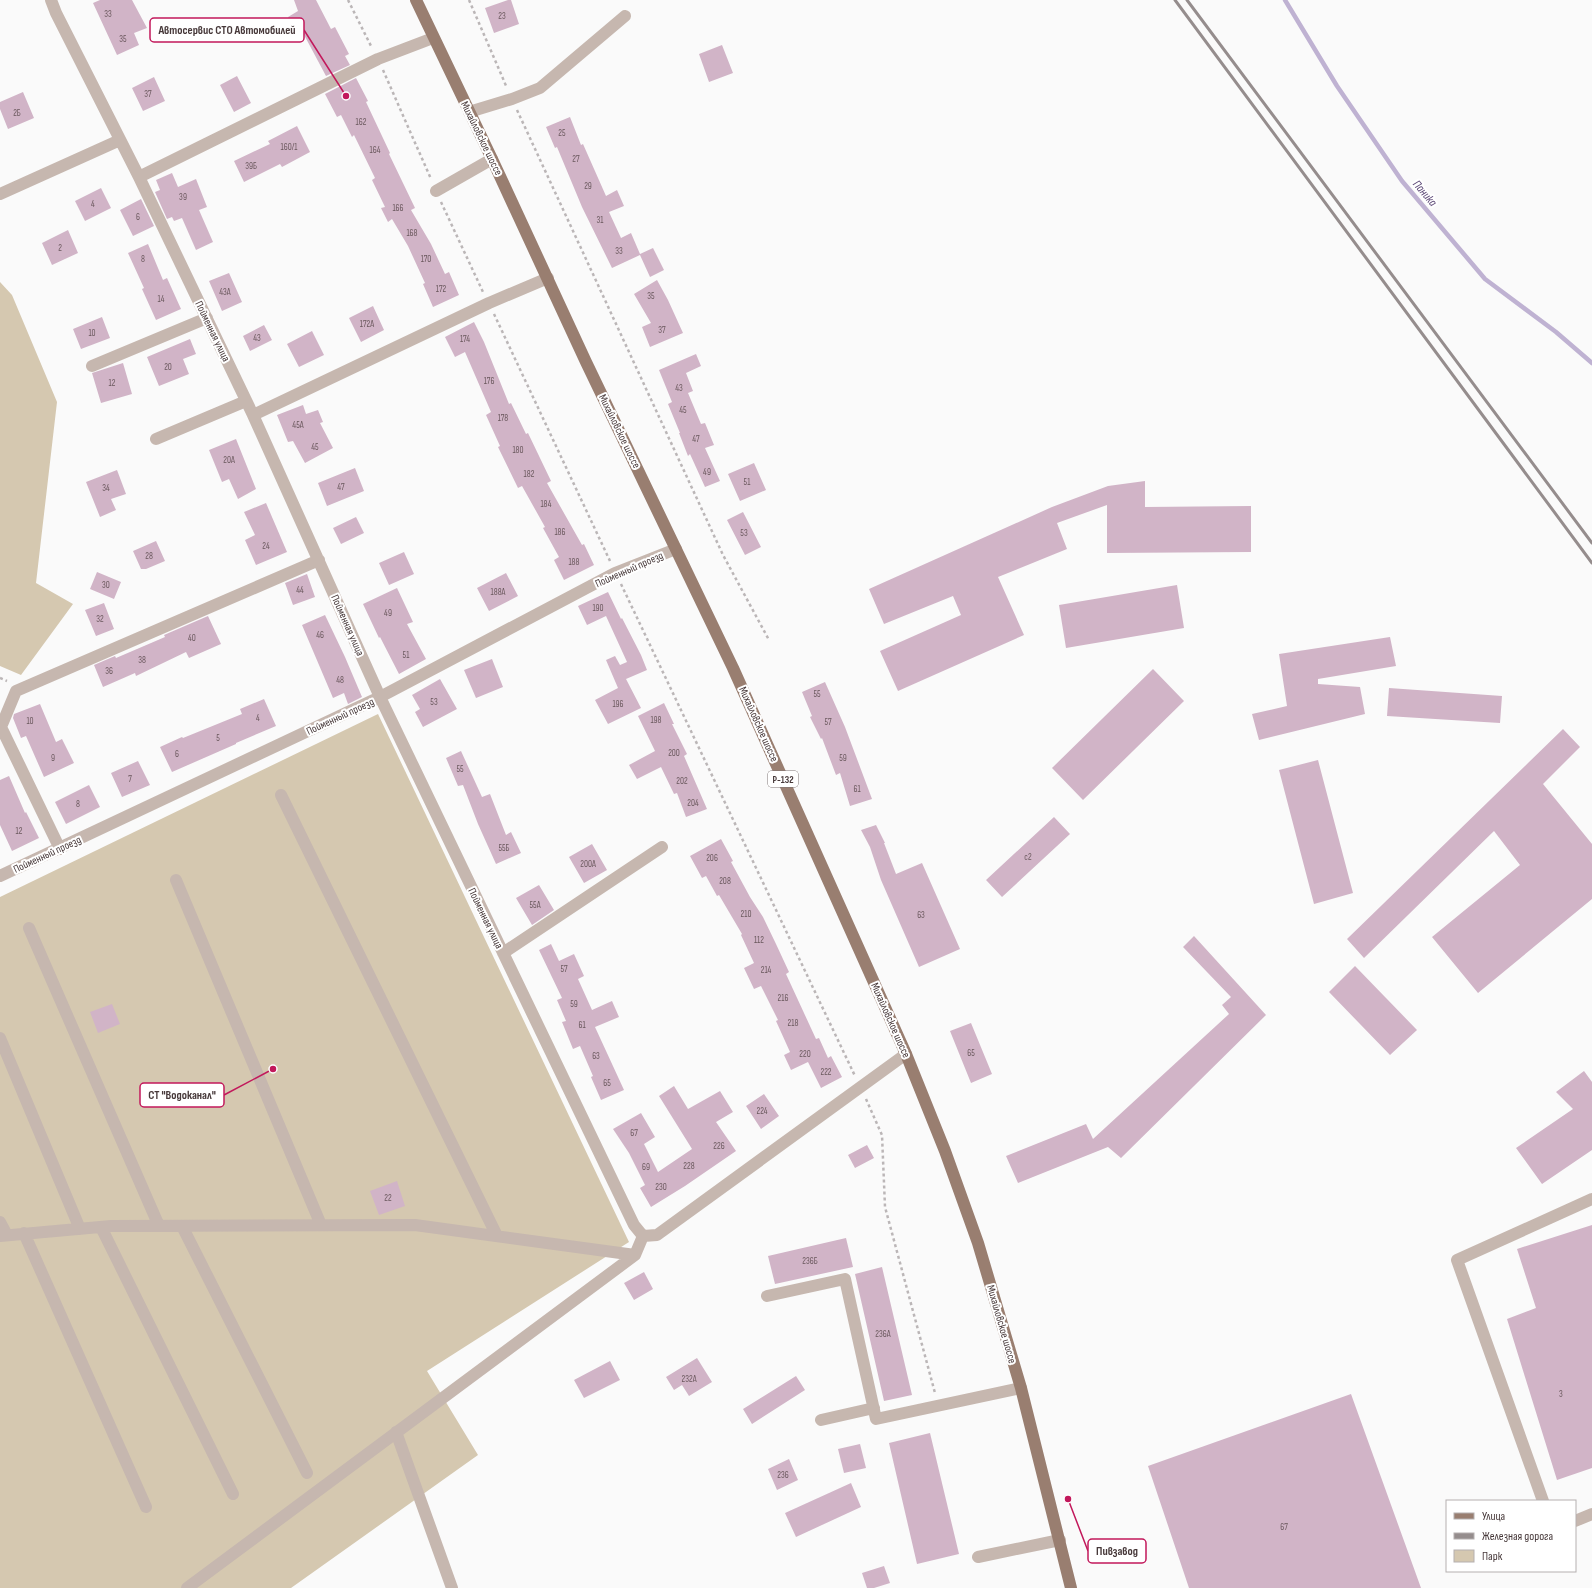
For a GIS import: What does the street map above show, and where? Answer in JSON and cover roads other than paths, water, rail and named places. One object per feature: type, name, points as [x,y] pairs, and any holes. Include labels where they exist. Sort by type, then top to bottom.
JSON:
[{"type":"main road","name":"Михайловское шоссе","points":[[416,0],[736,676],[906,1054],[945,1151],[978,1243],[1021,1388],[1072,1588]]},
{"type":"street","name":"Пойменная улица","points":[[52,0],[56,13],[139,177],[253,415],[380,697],[634,1225],[643,1236]]},
{"type":"street","points":[[469,112],[512,99],[540,88],[625,16]]},
{"type":"street","points":[[139,177],[378,59],[433,38]]},
{"type":"street","points":[[0,194],[120,140]]},
{"type":"street","points":[[436,191],[492,160]]},
{"type":"street","points":[[253,415],[489,303],[548,278]]},
{"type":"street","points":[[92,366],[207,318]]},
{"type":"street","points":[[156,438],[246,401]]},
{"type":"street","name":"Пойменный проезд","points":[[0,876],[380,697],[615,573],[676,549]]},
{"type":"street","points":[[60,849],[2,727],[16,691],[319,560]]},
{"type":"street","points":[[282,795],[497,1236]]},
{"type":"street","points":[[503,953],[662,847]]},
{"type":"street","points":[[176,880],[321,1225]]},
{"type":"street","points":[[29,928],[159,1226]]},
{"type":"street","points":[[0,1038],[80,1228]]},
{"type":"street","points":[[186,1588],[635,1255],[643,1236],[657,1235],[906,1054]]},
{"type":"street","points":[[1543,1500],[1457,1260],[1592,1199]]},
{"type":"street","points":[[0,1222],[3,1235],[101,1227],[415,1225],[635,1255]]},
{"type":"street","points":[[182,1226],[307,1473]]},
{"type":"street","points":[[101,1227],[233,1494]]},
{"type":"street","points":[[24,1234],[146,1507]]},
{"type":"street","points":[[767,1296],[845,1279],[876,1419],[1021,1388]]},
{"type":"street","points":[[821,1420],[874,1408]]},
{"type":"street","points":[[396,1432],[452,1588]]},
{"type":"street","points":[[1576,1521],[1592,1514]]},
{"type":"street","points":[[978,1557],[1060,1540]]},
{"type":"waterway","name":"Паника","points":[[1285,0],[1337,86],[1402,181],[1485,279],[1556,332],[1592,363]]},
{"type":"railway","points":[[1175,0],[1592,563]]},
{"type":"railway","points":[[1187,0],[1592,543]]},
{"type":"place","name":"Автосервис СТО Автомобилей","points":[[346,96]]},
{"type":"place","name":"СТ \"Водоканал\"","points":[[273,1069]]},
{"type":"place","name":"Пивзавод","points":[[1068,1499]]}]
